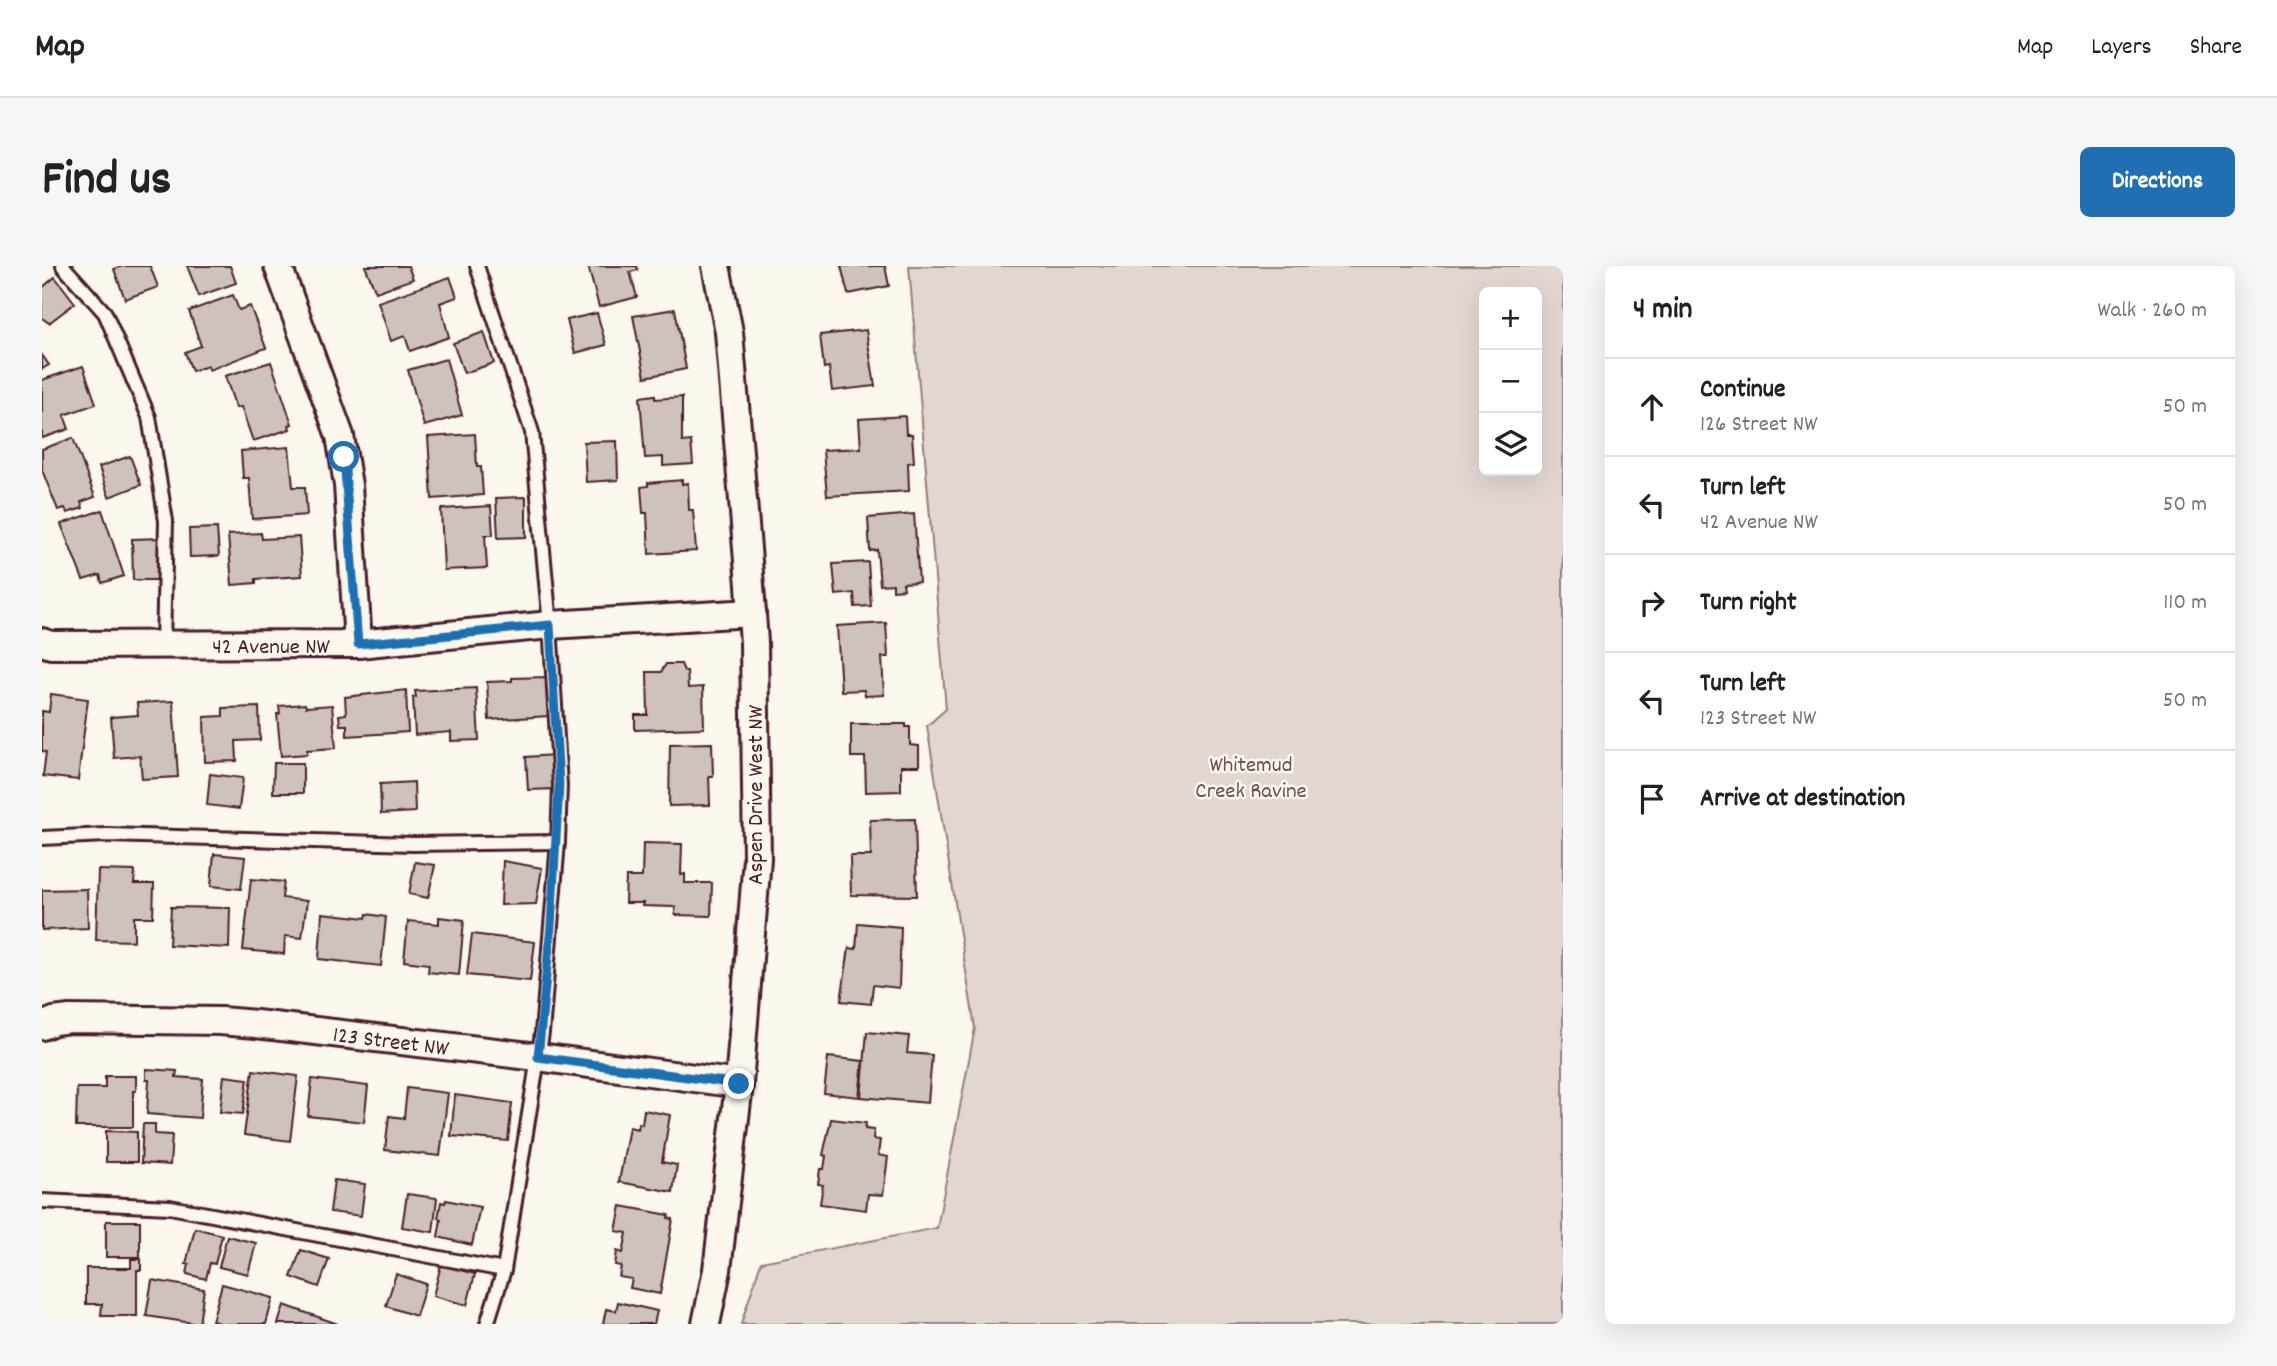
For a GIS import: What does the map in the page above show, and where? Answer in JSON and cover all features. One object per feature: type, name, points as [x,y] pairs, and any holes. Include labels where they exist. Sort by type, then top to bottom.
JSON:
[{"type":"street","points":[[278,266],[340,436],[348,485],[358,644]]},
{"type":"street","name":"Aspen Drive West NW","points":[[706,1324],[717,1270],[739,1084],[757,858],[752,613],[729,332],[716,266]]},
{"type":"street","name":"42 Avenue NW","points":[[42,642],[51,645],[358,644],[550,625],[752,613]]},
{"type":"street","name":"123 Street NW","points":[[42,1026],[70,1019],[220,1021],[538,1057],[739,1084]]},
{"type":"lane","points":[[63,266],[105,313],[149,417],[166,521],[163,645]]},
{"type":"lane","points":[[477,266],[532,432],[550,625],[559,785],[558,842],[543,1020],[504,1270],[487,1324]]},
{"type":"lane","points":[[42,838],[107,835],[412,844],[558,842]]},
{"type":"lane","points":[[42,1201],[170,1207],[504,1270]]},
{"type":"green space","name":"Whitemud Creek Ravine","points":[[909,266],[1563,266],[1563,1324],[741,1324],[761,1262],[937,1228],[975,1028],[927,726],[946,709]]},
{"type":"building","points":[[123,266],[150,266],[158,287],[125,299],[114,269]]},
{"type":"building","points":[[187,266],[230,266],[236,283],[199,296]]},
{"type":"building","points":[[365,266],[408,266],[413,279],[376,292]]},
{"type":"building","points":[[588,266],[637,266],[638,270],[630,272],[637,297],[599,307]]},
{"type":"building","points":[[841,266],[885,266],[889,286],[848,294]]},
{"type":"building","points":[[55,277],[75,303],[49,323],[42,318],[42,288]]},
{"type":"building","points":[[450,277],[457,297],[440,303],[449,337],[410,351],[405,336],[391,341],[378,302]]},
{"type":"building","points":[[233,295],[239,310],[250,306],[266,348],[209,370],[208,366],[192,371],[185,352],[201,346],[189,311]]},
{"type":"building","points":[[675,309],[686,369],[645,377],[633,316]]},
{"type":"building","points":[[597,313],[606,345],[575,353],[567,320]]},
{"type":"building","points":[[866,330],[875,386],[832,391],[829,367],[824,368],[820,335]]},
{"type":"building","points":[[484,332],[494,363],[464,373],[453,343]]},
{"type":"building","points":[[42,355],[49,365],[42,369]]},
{"type":"building","points":[[446,359],[462,415],[424,426],[408,370]]},
{"type":"building","points":[[271,362],[292,424],[289,425],[290,429],[253,441],[241,407],[236,408],[225,376]]},
{"type":"building","points":[[83,366],[96,404],[64,415],[69,429],[42,438],[42,380]]},
{"type":"building","points":[[655,395],[655,399],[682,397],[682,442],[691,441],[693,464],[663,466],[663,457],[645,458],[640,397]]},
{"type":"building","points":[[905,416],[906,434],[912,434],[914,462],[908,463],[909,491],[827,496],[823,450],[861,448],[859,419]]},
{"type":"building","points":[[475,434],[477,467],[481,467],[483,495],[432,499],[428,437]]},
{"type":"building","points":[[73,438],[95,497],[81,502],[83,508],[67,513],[65,508],[58,510],[42,470],[42,449]]},
{"type":"building","points":[[617,441],[618,480],[586,482],[584,442]]},
{"type":"building","points":[[289,447],[293,487],[305,487],[307,515],[252,519],[249,478],[243,478],[241,451]]},
{"type":"building","points":[[130,456],[141,485],[109,497],[99,467]]},
{"type":"building","points":[[682,480],[682,484],[688,483],[689,510],[693,510],[696,551],[649,554],[647,513],[643,513],[641,487],[648,486],[648,483]]},
{"type":"building","points":[[526,497],[526,537],[498,538],[496,498]]},
{"type":"building","points":[[491,506],[493,535],[485,535],[487,568],[444,570],[441,509]]},
{"type":"building","points":[[102,510],[124,576],[102,583],[100,575],[83,580],[61,524]]},
{"type":"building","points":[[914,514],[919,582],[903,583],[904,589],[893,590],[893,584],[880,585],[877,550],[870,551],[868,518]]},
{"type":"building","points":[[217,528],[219,556],[190,557],[189,529]]},
{"type":"building","points":[[261,533],[262,539],[299,537],[302,576],[256,579],[256,583],[232,585],[228,535]]},
{"type":"building","points":[[162,538],[163,580],[133,580],[132,539]]},
{"type":"building","points":[[868,562],[871,606],[855,607],[854,593],[836,595],[833,564]]},
{"type":"building","points":[[886,623],[888,657],[882,657],[884,695],[865,696],[864,690],[841,691],[837,626]]},
{"type":"building","points":[[666,664],[681,664],[684,671],[687,671],[688,688],[703,687],[704,728],[635,730],[635,715],[648,715],[647,672],[661,672]]},
{"type":"building","points":[[547,677],[548,716],[489,720],[487,682]]},
{"type":"building","points":[[476,688],[479,740],[451,741],[451,732],[415,735],[415,691]]},
{"type":"building","points":[[406,690],[408,732],[347,736],[347,725],[340,725],[339,715],[346,714],[345,697]]},
{"type":"building","points":[[51,694],[88,699],[78,780],[43,776],[46,752],[42,751],[42,711],[49,712]]},
{"type":"building","points":[[173,701],[178,777],[142,779],[140,756],[114,758],[111,717],[138,715],[137,703]]},
{"type":"building","points":[[305,704],[306,707],[332,705],[336,748],[307,750],[307,754],[281,756],[277,714],[280,714],[279,706]]},
{"type":"building","points":[[259,707],[260,740],[236,741],[237,761],[205,762],[204,717],[223,716],[223,708]]},
{"type":"building","points":[[851,724],[906,724],[906,727],[910,727],[910,745],[919,746],[919,766],[901,766],[901,791],[866,792],[865,757],[851,757]]},
{"type":"building","points":[[712,743],[710,805],[669,806],[670,744]]},
{"type":"building","points":[[554,755],[556,789],[528,790],[526,757]]},
{"type":"building","points":[[274,763],[303,763],[303,793],[273,793]]},
{"type":"building","points":[[210,774],[243,778],[239,809],[207,805]]},
{"type":"building","points":[[414,782],[415,812],[381,814],[380,784]]},
{"type":"building","points":[[915,819],[917,896],[851,895],[850,856],[871,856],[870,820]]},
{"type":"building","points":[[643,843],[682,844],[681,875],[685,874],[685,883],[712,883],[711,916],[675,915],[675,907],[625,903],[626,877],[642,877]]},
{"type":"building","points":[[214,854],[245,857],[241,889],[211,886]]},
{"type":"building","points":[[503,861],[542,868],[536,904],[501,905]]},
{"type":"building","points":[[415,862],[435,865],[428,898],[409,894]]},
{"type":"building","points":[[98,870],[135,871],[134,884],[154,884],[153,917],[134,917],[134,941],[96,940]]},
{"type":"building","points":[[251,879],[284,882],[282,898],[307,901],[302,938],[285,936],[284,954],[243,950]]},
{"type":"building","points":[[87,889],[88,928],[42,930],[42,890]]},
{"type":"building","points":[[171,907],[230,908],[229,948],[169,945]]},
{"type":"building","points":[[322,913],[366,918],[367,914],[386,917],[381,966],[319,959]]},
{"type":"building","points":[[439,917],[464,920],[459,975],[428,972],[429,964],[404,961],[408,921],[439,924]]},
{"type":"building","points":[[858,923],[901,927],[899,988],[873,985],[871,1004],[841,1001],[849,948],[856,949]]},
{"type":"building","points":[[472,934],[535,942],[530,981],[467,975]]},
{"type":"building","points":[[867,1032],[909,1036],[907,1053],[932,1055],[928,1103],[861,1097]]},
{"type":"building","points":[[828,1057],[863,1061],[859,1097],[824,1093]]},
{"type":"building","points":[[146,1069],[177,1071],[176,1077],[203,1079],[200,1118],[147,1114],[149,1080],[146,1080]]},
{"type":"building","points":[[253,1070],[298,1076],[290,1141],[244,1135]]},
{"type":"building","points":[[105,1076],[136,1076],[136,1091],[133,1091],[133,1127],[76,1127],[77,1088],[105,1088]]},
{"type":"building","points":[[224,1076],[248,1079],[243,1114],[220,1112]]},
{"type":"building","points":[[312,1079],[368,1086],[364,1122],[308,1116]]},
{"type":"building","points":[[407,1088],[448,1093],[440,1156],[385,1150],[389,1116],[404,1118]]},
{"type":"building","points":[[455,1095],[512,1103],[508,1141],[451,1136]]},
{"type":"building","points":[[644,1110],[670,1115],[662,1162],[677,1165],[673,1192],[619,1182],[629,1127],[638,1129],[639,1123],[642,1124]]},
{"type":"building","points":[[831,1119],[866,1123],[865,1129],[874,1130],[873,1139],[880,1140],[878,1155],[888,1157],[883,1195],[868,1194],[866,1210],[820,1204],[823,1185],[818,1184],[820,1169],[824,1169],[826,1156],[823,1155]]},
{"type":"building","points":[[143,1124],[155,1124],[155,1134],[172,1135],[170,1165],[141,1163]]},
{"type":"building","points":[[106,1131],[137,1132],[137,1162],[106,1162]]},
{"type":"building","points":[[334,1180],[365,1184],[361,1216],[330,1212]]},
{"type":"building","points":[[407,1194],[437,1198],[433,1232],[402,1227]]},
{"type":"building","points":[[446,1200],[480,1207],[472,1245],[438,1237],[441,1202],[445,1203]]},
{"type":"building","points":[[621,1206],[669,1215],[668,1218],[673,1219],[660,1294],[630,1288],[632,1279],[619,1277],[621,1266],[615,1265],[617,1251],[623,1253],[627,1233],[616,1231]]},
{"type":"building","points":[[106,1221],[140,1221],[140,1257],[106,1257]]},
{"type":"building","points":[[195,1228],[222,1235],[215,1264],[210,1263],[206,1279],[187,1274],[189,1264],[186,1264]]},
{"type":"building","points":[[227,1236],[256,1243],[248,1274],[219,1267]]},
{"type":"building","points":[[301,1250],[329,1259],[319,1287],[291,1277]]},
{"type":"building","points":[[131,1259],[141,1259],[141,1270],[137,1270],[137,1316],[101,1316],[102,1304],[86,1304],[86,1268],[131,1268]]},
{"type":"building","points":[[441,1265],[475,1274],[467,1305],[433,1296]]},
{"type":"building","points":[[396,1274],[426,1284],[416,1316],[386,1306]]},
{"type":"building","points":[[152,1280],[204,1289],[199,1324],[146,1316]]},
{"type":"building","points":[[222,1284],[273,1298],[266,1324],[223,1324],[212,1321]]},
{"type":"building","points":[[618,1302],[657,1311],[654,1324],[603,1324],[606,1309],[616,1311]]},
{"type":"building","points":[[284,1305],[338,1324],[278,1324]]},
{"type":"route","points":[[344,457],[358,644],[550,625],[559,785],[558,842],[538,1057],[739,1084]]}]
